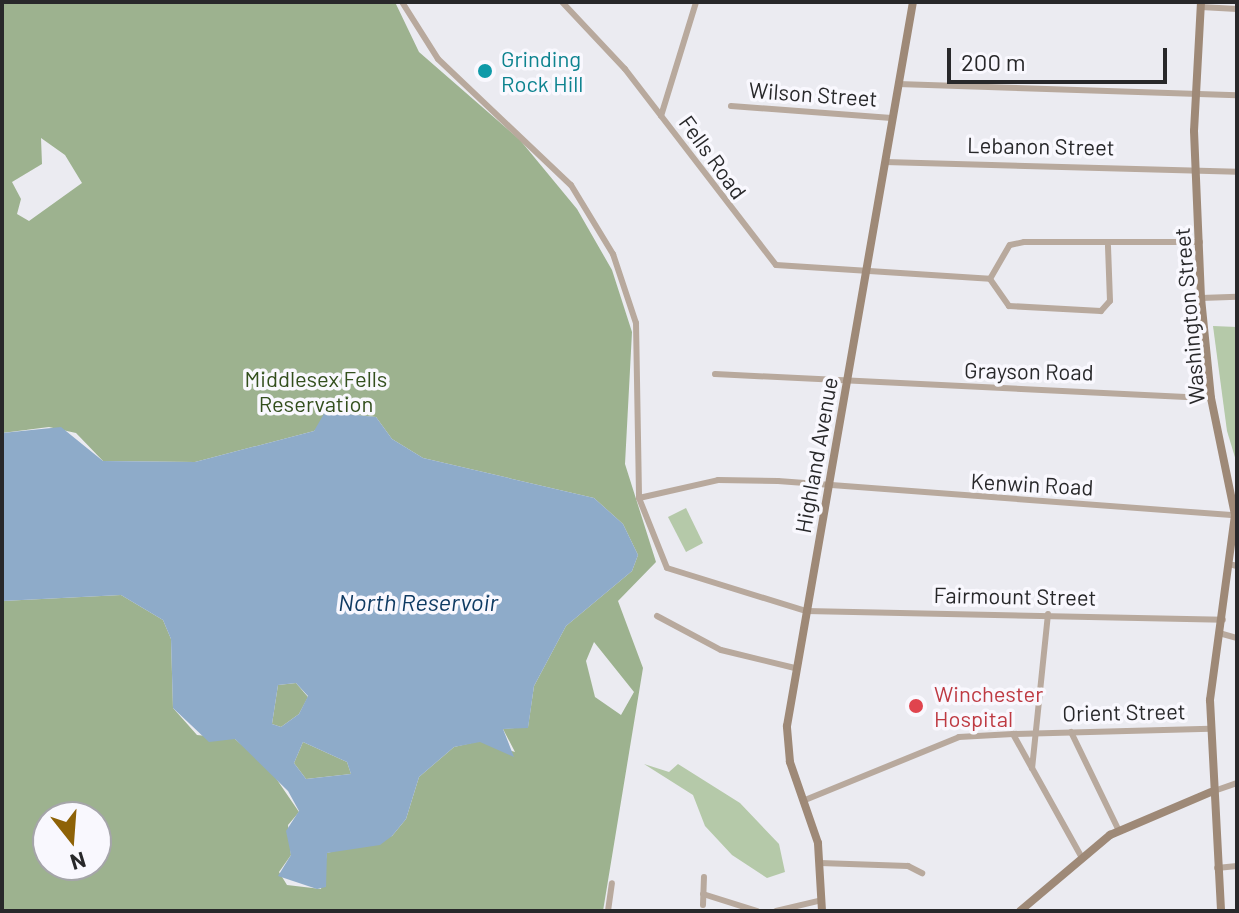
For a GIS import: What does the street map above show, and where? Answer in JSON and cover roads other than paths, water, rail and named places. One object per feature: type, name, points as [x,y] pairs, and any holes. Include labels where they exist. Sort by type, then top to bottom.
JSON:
[{"type":"main road","name":"Highland Avenue","points":[[822,911],[820,863],[787,743],[795,668],[913,2]]},
{"type":"main road","name":"Washington Street","points":[[1201,4],[1196,94],[1201,298],[1211,398],[1236,515],[1235,566],[1219,633],[1210,729],[1211,792],[1221,911]]},
{"type":"main road","points":[[1020,911],[1119,831],[1211,792]]},
{"type":"street","points":[[402,2],[438,59],[571,185],[613,254],[636,323],[639,498]]},
{"type":"street","name":"Fells Road","points":[[562,2],[661,116],[776,265],[990,279]]},
{"type":"street","points":[[661,116],[696,2]]},
{"type":"street","points":[[1201,4],[1237,9]]},
{"type":"street","points":[[898,84],[1237,95]]},
{"type":"street","name":"Wilson Street","points":[[731,106],[892,118]]},
{"type":"street","name":"Lebanon Street","points":[[885,162],[1237,172]]},
{"type":"street","points":[[1108,246],[1110,301],[1101,311],[1009,306],[990,279],[1010,245],[1108,246],[1200,242]]},
{"type":"street","points":[[1201,298],[1237,297]]},
{"type":"street","name":"Grayson Road","points":[[715,374],[846,385],[1211,398]]},
{"type":"street","name":"Kenwin Road","points":[[639,498],[718,480],[1236,515]]},
{"type":"street","name":"Fairmount Street","points":[[639,498],[667,568],[806,611],[1223,620]]},
{"type":"street","points":[[1032,768],[1039,731],[1048,614]]},
{"type":"street","points":[[657,616],[721,650],[795,668]]},
{"type":"street","points":[[1219,633],[1237,638]]},
{"type":"street","name":"Orient Street","points":[[805,800],[939,741],[1039,731],[1210,729]]},
{"type":"street","points":[[1071,732],[1119,831]]},
{"type":"street","points":[[1013,734],[1082,858]]},
{"type":"street","points":[[1211,792],[1237,783]]},
{"type":"street","points":[[820,863],[908,866],[922,873]]},
{"type":"street","points":[[1217,868],[1237,866]]},
{"type":"street","points":[[703,905],[704,877]]},
{"type":"street","points":[[608,911],[612,883]]},
{"type":"street","points":[[703,894],[757,911]]},
{"type":"street","points":[[776,911],[822,900]]},
{"type":"water","name":"North Reservoir","points":[[325,412],[376,417],[392,439],[423,458],[594,498],[623,524],[638,555],[632,571],[566,626],[534,686],[528,728],[503,729],[514,757],[480,742],[454,747],[419,777],[406,819],[392,836],[380,845],[327,853],[326,887],[317,889],[278,876],[291,855],[286,831],[299,811],[288,791],[235,739],[209,742],[173,708],[171,639],[163,620],[121,595],[2,601],[2,433],[61,427],[103,461],[195,462],[314,431]],"holes":[[[296,683],[308,696],[299,714],[281,727],[272,724],[278,685]],[[303,742],[347,762],[351,774],[306,779],[294,763]]]},
{"type":"place","name":"Grinding Rock Hill","points":[[485,71]]},
{"type":"place","name":"Winchester Hospital","points":[[916,706]]},
{"type":"park label","name":"Middlesex Fells Reservation","points":[[316,390]]}]
